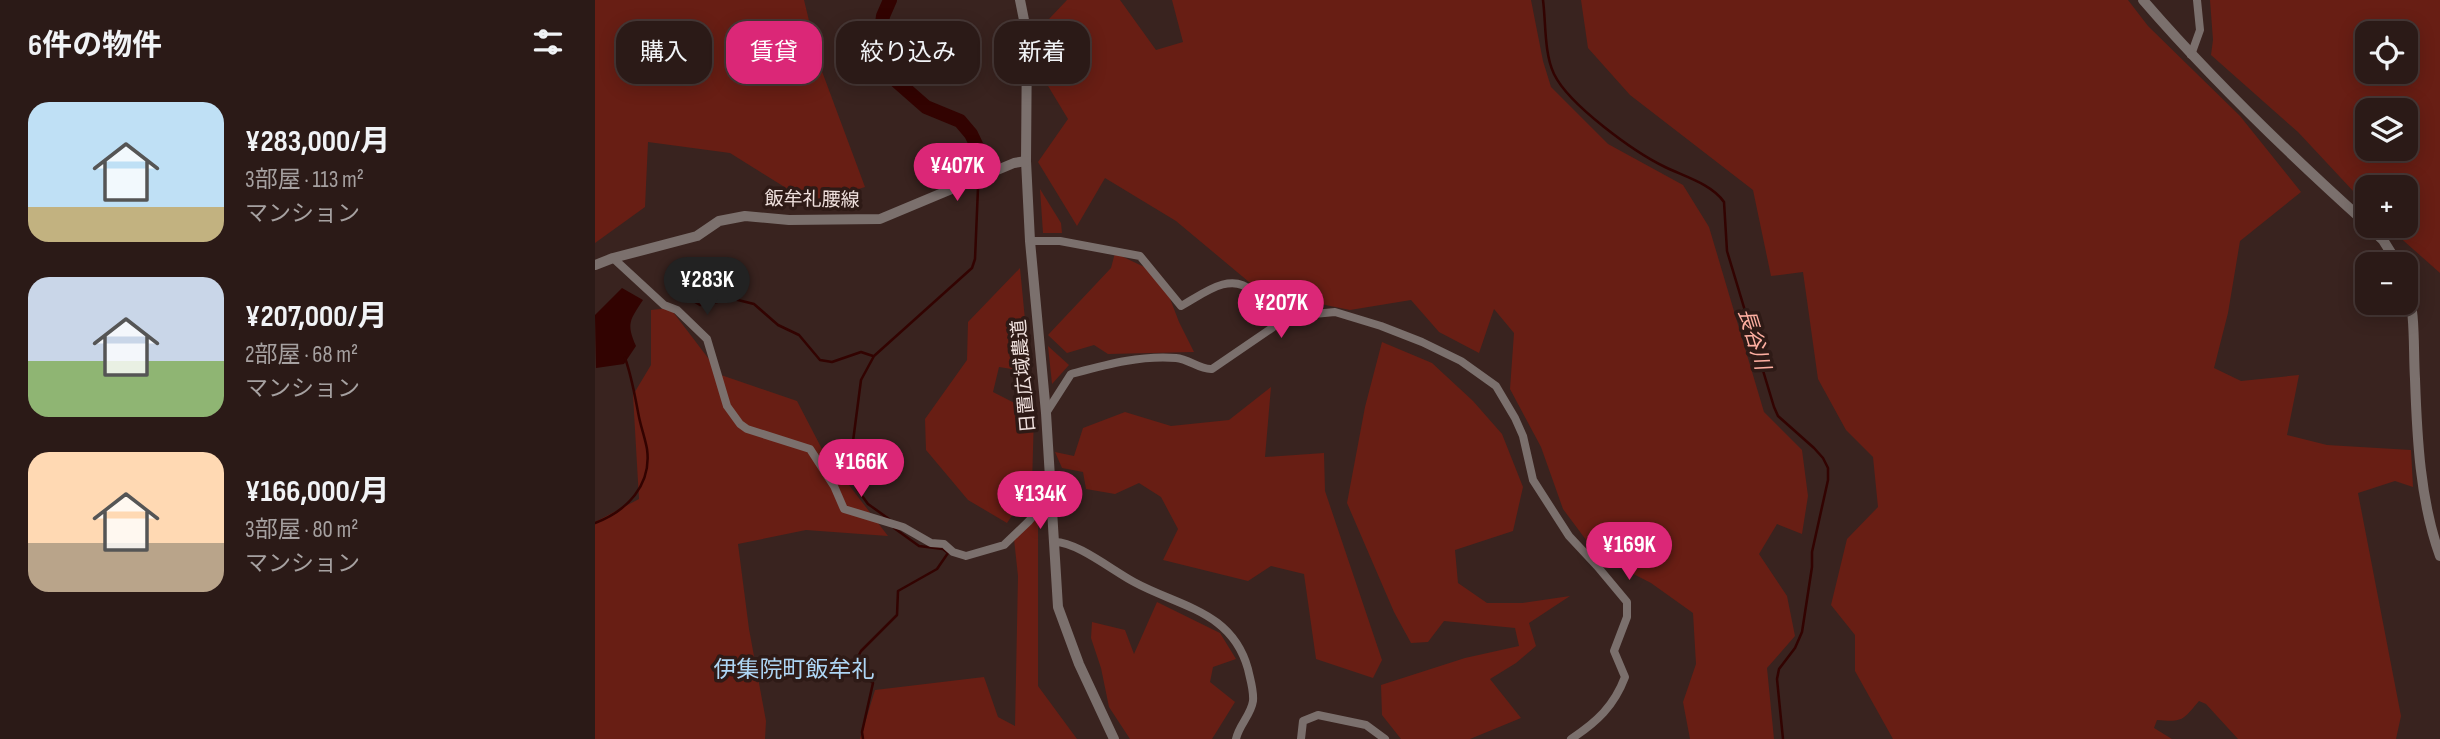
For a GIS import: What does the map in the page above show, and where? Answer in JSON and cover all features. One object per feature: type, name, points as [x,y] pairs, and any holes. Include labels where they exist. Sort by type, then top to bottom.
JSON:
[{"type":"street","name":"日置広域農道","points":[[1020,0],[1027,35],[1026,161],[1030,241],[1046,414],[1058,607],[1079,664],[1114,739]]},
{"type":"street","points":[[2144,0],[2192,55],[2278,143],[2355,213]]},
{"type":"street","points":[[2192,55],[2200,30],[2197,0]]},
{"type":"street","name":"飯牟礼腰線","points":[[595,265],[697,236],[719,221],[745,216],[789,220],[880,219],[1014,163],[1026,161]]},
{"type":"street","points":[[1030,241],[1060,241],[1140,256],[1181,306],[1223,283],[1234,281],[1250,289],[1282,317],[1335,312],[1381,326],[1461,361],[1496,386],[1523,436],[1534,481],[1569,536],[1627,602],[1627,617],[1614,651],[1625,677],[1618,697],[1593,725],[1571,739]]},
{"type":"street","points":[[613,258],[664,305],[677,310],[707,339],[727,406],[740,424],[747,429],[810,449],[834,486],[844,509],[903,527],[931,543],[944,544],[953,552],[966,556],[1004,545],[1029,521],[1051,493]]},
{"type":"street","points":[[2412,315],[2416,427],[2427,502],[2440,556]]},
{"type":"street","points":[[1046,414],[1071,374],[1113,363],[1155,357],[1187,359],[1206,369],[1212,369],[1272,328],[1282,317]]},
{"type":"street","points":[[1054,542],[1068,542],[1136,583],[1213,618],[1231,633],[1246,662],[1254,695],[1251,710],[1235,739]]},
{"type":"street","points":[[1301,739],[1303,722],[1318,715],[1366,725],[1385,739]]},
{"type":"shaded area","points":[[595,0],[804,0],[809,21],[726,21],[726,84],[822,84],[822,71],[865,187],[812,204],[730,153],[648,142],[645,207],[595,243]]},
{"type":"shaded area","points":[[1067,0],[1120,0],[1156,50],[1183,42],[1172,0],[1531,0],[1551,87],[1608,144],[1683,185],[1709,227],[1764,412],[1802,450],[1808,496],[1802,534],[1777,524],[1759,554],[1787,596],[1795,636],[1767,668],[1774,739],[1690,739],[1683,702],[1696,664],[1693,613],[1651,583],[1598,556],[1563,509],[1541,447],[1510,389],[1514,333],[1494,309],[1479,353],[1439,332],[1411,300],[1350,310],[1261,292],[1176,221],[1105,178],[1077,226],[1038,162],[1068,119],[1047,84],[1090,84],[1090,21],[1049,19]]},
{"type":"shaded area","points":[[1581,0],[2128,0],[2148,26],[2240,116],[2301,192],[2240,241],[2228,313],[2214,368],[2241,381],[2299,375],[2287,435],[2327,445],[2411,450],[2413,487],[2395,481],[2358,493],[2401,716],[2396,739],[2238,739],[2206,704],[2199,701],[2181,719],[2157,720],[2154,728],[2172,739],[1893,739],[1855,671],[1855,635],[1831,605],[1847,539],[1878,507],[1873,457],[1846,430],[1818,379],[1803,272],[1771,276],[1753,190],[1630,95],[1588,48]]},
{"type":"shaded area","points":[[2210,0],[2440,0],[2440,273],[2401,238],[2418,238],[2418,175],[2355,175],[2355,193],[2298,132],[2211,55],[2213,40]]},
{"type":"shaded area","points":[[1040,189],[1061,223],[1062,233],[1043,233]]},
{"type":"shaded area","points":[[1115,253],[1161,275],[1194,352],[1108,354],[1094,345],[1067,353],[1048,335],[1111,268]]},
{"type":"shaded area","points":[[1020,268],[1030,372],[999,367],[993,392],[1034,413],[1032,486],[1007,523],[968,500],[926,450],[925,419],[967,360],[968,322]]},
{"type":"shaded area","points":[[622,288],[643,300],[630,327],[636,346],[624,364],[596,368],[595,315]]},
{"type":"shaded area","points":[[670,308],[721,375],[797,401],[823,451],[888,536],[806,530],[738,544],[749,629],[766,721],[765,739],[595,739],[595,522],[639,499],[633,395],[651,365],[651,310]]},
{"type":"shaded area","points":[[1382,342],[1432,363],[1473,401],[1502,434],[1523,487],[1513,531],[1455,550],[1458,583],[1487,603],[1522,603],[1570,596],[1529,623],[1536,646],[1516,663],[1490,679],[1521,718],[1470,739],[1401,739],[1382,715],[1381,685],[1465,658],[1519,646],[1515,628],[1444,621],[1428,642],[1411,643],[1394,612],[1347,503],[1365,407]]},
{"type":"shaded area","points":[[1048,346],[1069,365],[1052,384]]},
{"type":"shaded area","points":[[1271,387],[1265,457],[1324,453],[1325,491],[1382,660],[1373,678],[1316,659],[1304,574],[1271,566],[1248,581],[1163,560],[1178,529],[1161,497],[1139,483],[1115,494],[1086,489],[1083,472],[1062,468],[1055,452],[1074,456],[1083,428],[1125,412],[1171,426],[1229,420]]},
{"type":"shaded area","points":[[1038,517],[1038,686],[1077,739],[860,739],[875,690],[984,677],[998,717],[1015,726],[1018,576],[1014,539]]},
{"type":"shaded area","points":[[1157,602],[1220,633],[1236,659],[1213,667],[1210,682],[1235,702],[1212,739],[1130,739],[1109,707],[1101,668],[1091,638],[1092,622],[1125,630],[1134,654]]},
{"type":"waterway","points":[[890,0],[883,16],[878,51],[885,71],[926,107],[960,121],[971,134],[982,157]]},
{"type":"waterway","name":"長谷川","points":[[1543,0],[1551,66],[1573,100],[1637,150],[1665,167],[1705,185],[1724,202],[1727,251],[1774,407],[1778,416],[1814,448],[1828,468],[1828,480],[1812,552],[1802,632],[1795,648],[1779,669],[1777,679],[1783,739]]},
{"type":"waterway","points":[[889,519],[868,504],[857,489],[852,449],[861,380],[874,356],[972,268],[975,259],[978,188]]},
{"type":"waterway","points":[[674,296],[682,294],[700,305],[734,299],[754,304],[778,325],[799,335],[820,360],[832,362],[861,352],[873,356]]},
{"type":"waterway","points":[[595,523],[607,518],[635,495],[648,462],[625,358]]},
{"type":"waterway","points":[[856,670],[852,668],[861,651],[897,615],[898,591],[937,569],[948,553],[943,549],[919,546],[894,528]]},
{"type":"waterway","points":[[863,673],[873,683],[862,732],[863,739]]},
{"type":"district","name":"伊集院町飯牟礼","points":[[794,670]]}]
